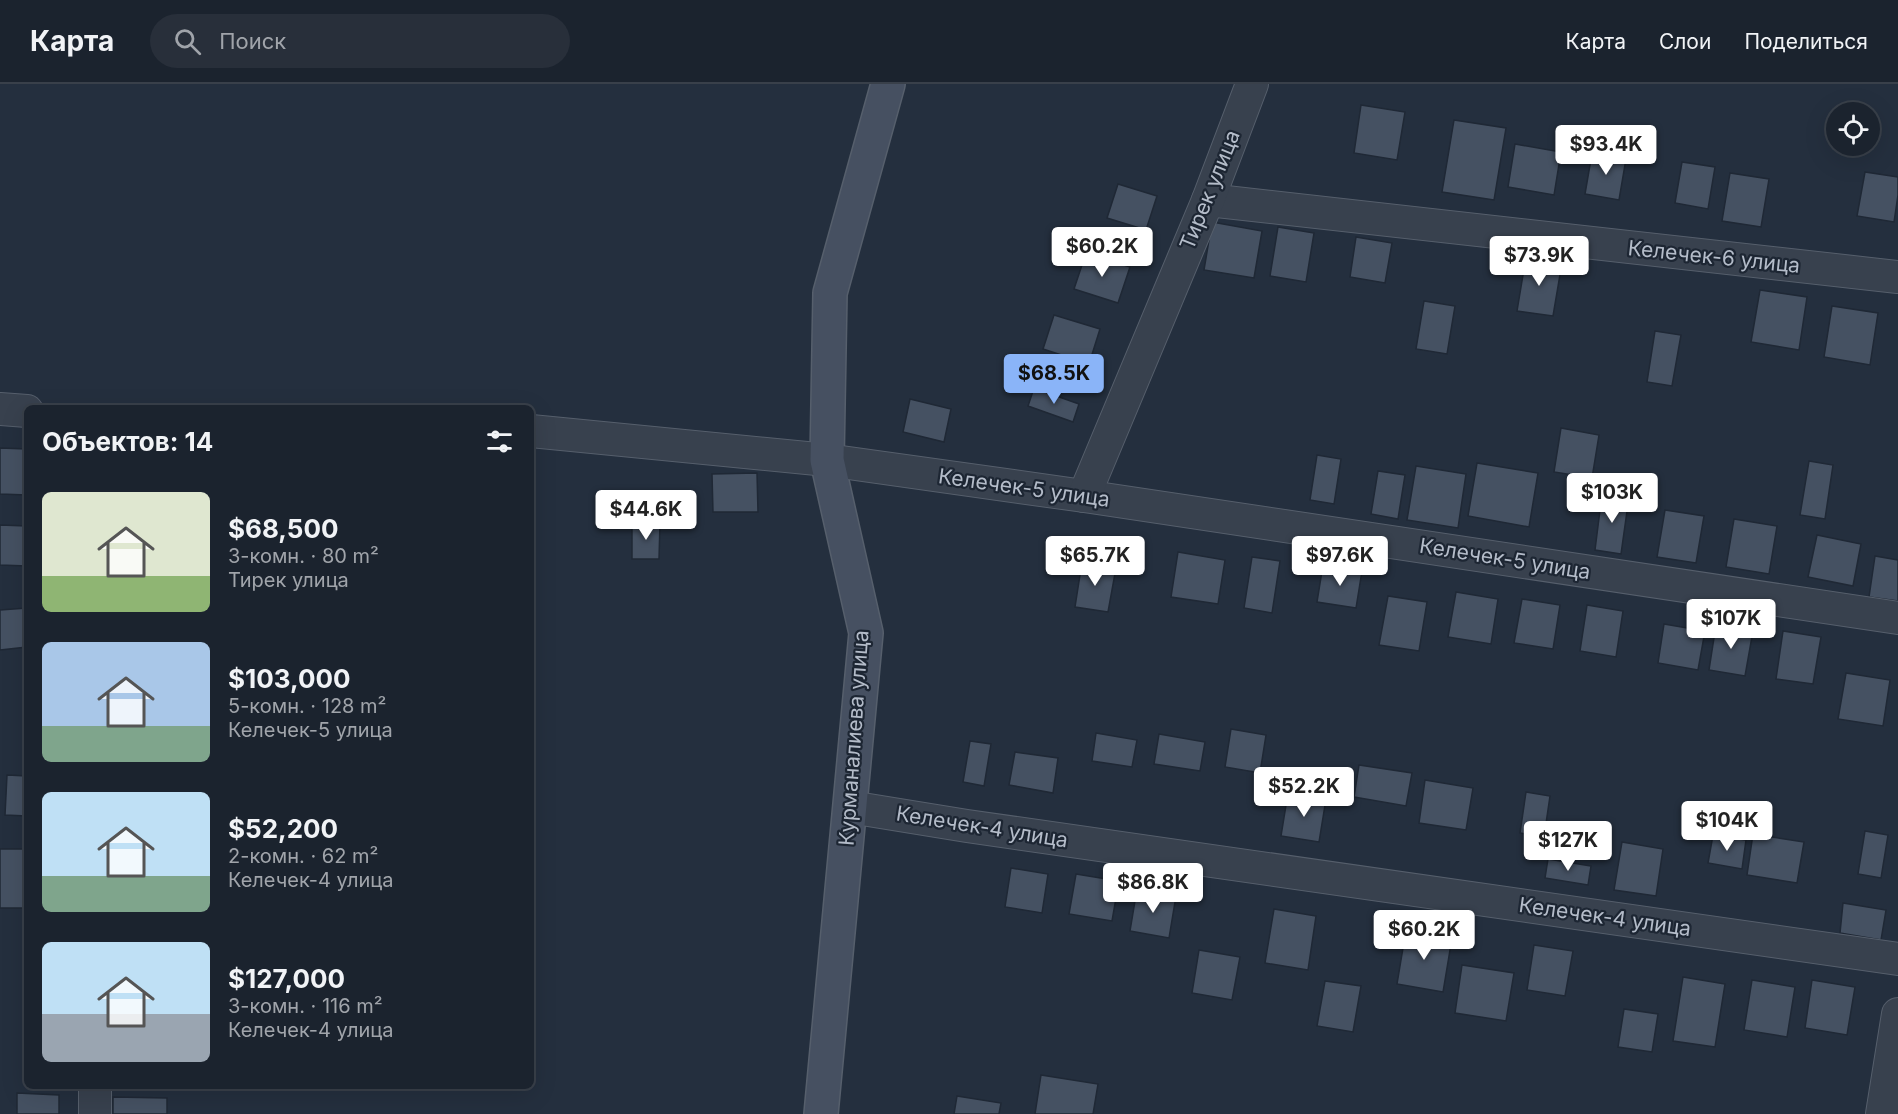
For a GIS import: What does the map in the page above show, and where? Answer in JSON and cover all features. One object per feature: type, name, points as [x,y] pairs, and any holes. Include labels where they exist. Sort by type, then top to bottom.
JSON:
[{"type":"street","name":"Курманалиева улица","points":[[821,1114],[866,633],[827,460],[830,293],[888,84]]},
{"type":"street","name":"Тирек улица","points":[[1084,496],[1208,200],[1252,84]]},
{"type":"street","name":"Келечек-6 улица","points":[[1208,200],[1898,277]]},
{"type":"street","points":[[0,409],[24,411]]},
{"type":"street","name":"Келечек-5 улица","points":[[534,431],[827,460],[1084,496],[1898,618]]},
{"type":"street","name":"Келечек-4 улица","points":[[850,807],[967,826],[1898,959]]},
{"type":"street","points":[[1882,1114],[1898,1014]]},
{"type":"street","points":[[94,1089],[95,1114]]},
{"type":"building","points":[[1361,105],[1405,112],[1397,160],[1354,153]]},
{"type":"building","points":[[1454,120],[1506,128],[1494,200],[1442,192]]},
{"type":"building","points":[[1515,144],[1561,152],[1554,195],[1508,187]]},
{"type":"building","points":[[1592,153],[1626,159],[1619,200],[1585,194]]},
{"type":"building","points":[[1682,162],[1715,167],[1708,209],[1675,203]]},
{"type":"building","points":[[1865,172],[1898,177],[1894,222],[1857,216]]},
{"type":"building","points":[[1730,173],[1769,179],[1761,227],[1722,221]]},
{"type":"building","points":[[1118,184],[1157,196],[1146,230],[1107,218]]},
{"type":"building","points":[[1212,222],[1262,231],[1254,278],[1204,270]]},
{"type":"building","points":[[1278,227],[1314,233],[1306,282],[1270,276]]},
{"type":"building","points":[[1356,237],[1392,243],[1385,283],[1350,277]]},
{"type":"building","points":[[1086,253],[1130,267],[1118,303],[1074,289]]},
{"type":"building","points":[[1526,257],[1562,263],[1553,316],[1517,311]]},
{"type":"building","points":[[1760,290],[1807,297],[1799,350],[1751,342]]},
{"type":"building","points":[[1424,301],[1455,306],[1447,354],[1416,349]]},
{"type":"building","points":[[1832,306],[1878,313],[1870,365],[1824,357]]},
{"type":"building","points":[[1054,315],[1100,329],[1089,364],[1043,349]]},
{"type":"building","points":[[1655,331],[1681,335],[1672,386],[1647,382]]},
{"type":"building","points":[[1034,388],[1079,404],[1073,422],[1028,406]]},
{"type":"building","points":[[910,399],[951,409],[944,442],[903,432]]},
{"type":"building","points":[[1561,428],[1599,435],[1592,478],[1554,472]]},
{"type":"building","points":[[0,448],[24,449],[24,495],[0,494]]},
{"type":"building","points":[[1317,455],[1341,459],[1334,504],[1310,500]]},
{"type":"building","points":[[1809,461],[1833,465],[1825,519],[1800,515]]},
{"type":"building","points":[[1477,463],[1538,473],[1529,527],[1468,516]]},
{"type":"building","points":[[1416,466],[1466,474],[1458,528],[1407,520]]},
{"type":"building","points":[[1378,471],[1405,475],[1398,519],[1371,514]]},
{"type":"building","points":[[757,473],[758,512],[713,512],[712,474]]},
{"type":"building","points":[[1602,494],[1629,497],[1621,554],[1595,550]]},
{"type":"building","points":[[1665,510],[1704,516],[1696,563],[1657,557]]},
{"type":"building","points":[[1734,519],[1777,526],[1769,574],[1726,567]]},
{"type":"building","points":[[632,522],[660,523],[659,559],[632,559]]},
{"type":"building","points":[[0,525],[24,526],[24,566],[0,565]]},
{"type":"building","points":[[1817,535],[1861,544],[1853,586],[1808,577]]},
{"type":"building","points":[[1178,552],[1225,560],[1218,604],[1171,597]]},
{"type":"building","points":[[1875,556],[1898,560],[1898,601],[1869,597]]},
{"type":"building","points":[[1252,557],[1280,561],[1272,613],[1244,608]]},
{"type":"building","points":[[1082,562],[1116,568],[1108,612],[1075,607]]},
{"type":"building","points":[[1323,565],[1362,571],[1356,608],[1317,602]]},
{"type":"building","points":[[1456,592],[1498,599],[1491,644],[1448,637]]},
{"type":"building","points":[[1388,596],[1427,602],[1419,651],[1379,645]]},
{"type":"building","points":[[1522,599],[1560,605],[1553,649],[1514,643]]},
{"type":"building","points":[[1587,605],[1623,611],[1616,657],[1580,651]]},
{"type":"building","points":[[24,608],[24,647],[0,650],[0,610]]},
{"type":"building","points":[[1664,624],[1705,631],[1698,670],[1658,663]]},
{"type":"building","points":[[1716,625],[1753,631],[1745,676],[1709,670]]},
{"type":"building","points":[[1783,631],[1821,637],[1813,684],[1776,679]]},
{"type":"building","points":[[1846,673],[1890,680],[1883,726],[1838,719]]},
{"type":"building","points":[[1231,729],[1266,735],[1260,773],[1225,767]]},
{"type":"building","points":[[1096,733],[1137,740],[1132,767],[1092,761]]},
{"type":"building","points":[[1159,734],[1205,742],[1200,771],[1154,764]]},
{"type":"building","points":[[970,741],[991,744],[984,786],[963,782]]},
{"type":"building","points":[[1015,752],[1058,758],[1053,793],[1009,785]]},
{"type":"building","points":[[1359,765],[1412,773],[1406,806],[1354,797]]},
{"type":"building","points":[[7,775],[24,776],[24,816],[5,815]]},
{"type":"building","points":[[1425,780],[1473,788],[1466,830],[1419,823]]},
{"type":"building","points":[[1526,792],[1550,796],[1544,837],[1520,833]]},
{"type":"building","points":[[1288,793],[1326,799],[1319,842],[1281,836]]},
{"type":"building","points":[[1865,831],[1888,835],[1881,878],[1858,874]]},
{"type":"building","points":[[1753,834],[1804,842],[1797,883],[1747,875]]},
{"type":"building","points":[[1713,835],[1746,840],[1742,869],[1708,863]]},
{"type":"building","points":[[1622,842],[1663,849],[1656,896],[1614,890]]},
{"type":"building","points":[[0,849],[24,849],[24,908],[0,908]]},
{"type":"building","points":[[1548,859],[1591,866],[1588,885],[1545,878]]},
{"type":"building","points":[[1011,868],[1048,874],[1042,913],[1005,907]]},
{"type":"building","points":[[1076,874],[1119,881],[1112,921],[1069,914]]},
{"type":"building","points":[[1137,889],[1176,896],[1169,938],[1130,931]]},
{"type":"building","points":[[1843,903],[1886,910],[1881,940],[1840,933]]},
{"type":"building","points":[[1274,909],[1316,916],[1308,970],[1265,963]]},
{"type":"building","points":[[1406,930],[1452,938],[1443,992],[1397,984]]},
{"type":"building","points":[[1534,945],[1573,951],[1565,996],[1527,990]]},
{"type":"building","points":[[1199,950],[1240,957],[1232,1000],[1192,993]]},
{"type":"building","points":[[1462,965],[1514,973],[1506,1021],[1455,1013]]},
{"type":"building","points":[[1683,977],[1725,984],[1715,1047],[1673,1041]]},
{"type":"building","points":[[1752,980],[1795,987],[1787,1037],[1744,1030]]},
{"type":"building","points":[[1812,980],[1855,987],[1847,1035],[1805,1028]]},
{"type":"building","points":[[1325,981],[1361,986],[1353,1032],[1317,1026]]},
{"type":"building","points":[[1624,1009],[1658,1014],[1652,1052],[1618,1047]]},
{"type":"building","points":[[1041,1075],[1098,1084],[1093,1114],[1035,1114]]},
{"type":"building","points":[[17,1093],[59,1095],[59,1114],[17,1114]]},
{"type":"building","points":[[957,1096],[1001,1103],[999,1114],[954,1114]]},
{"type":"building","points":[[113,1097],[167,1098],[167,1114],[113,1114]]}]
